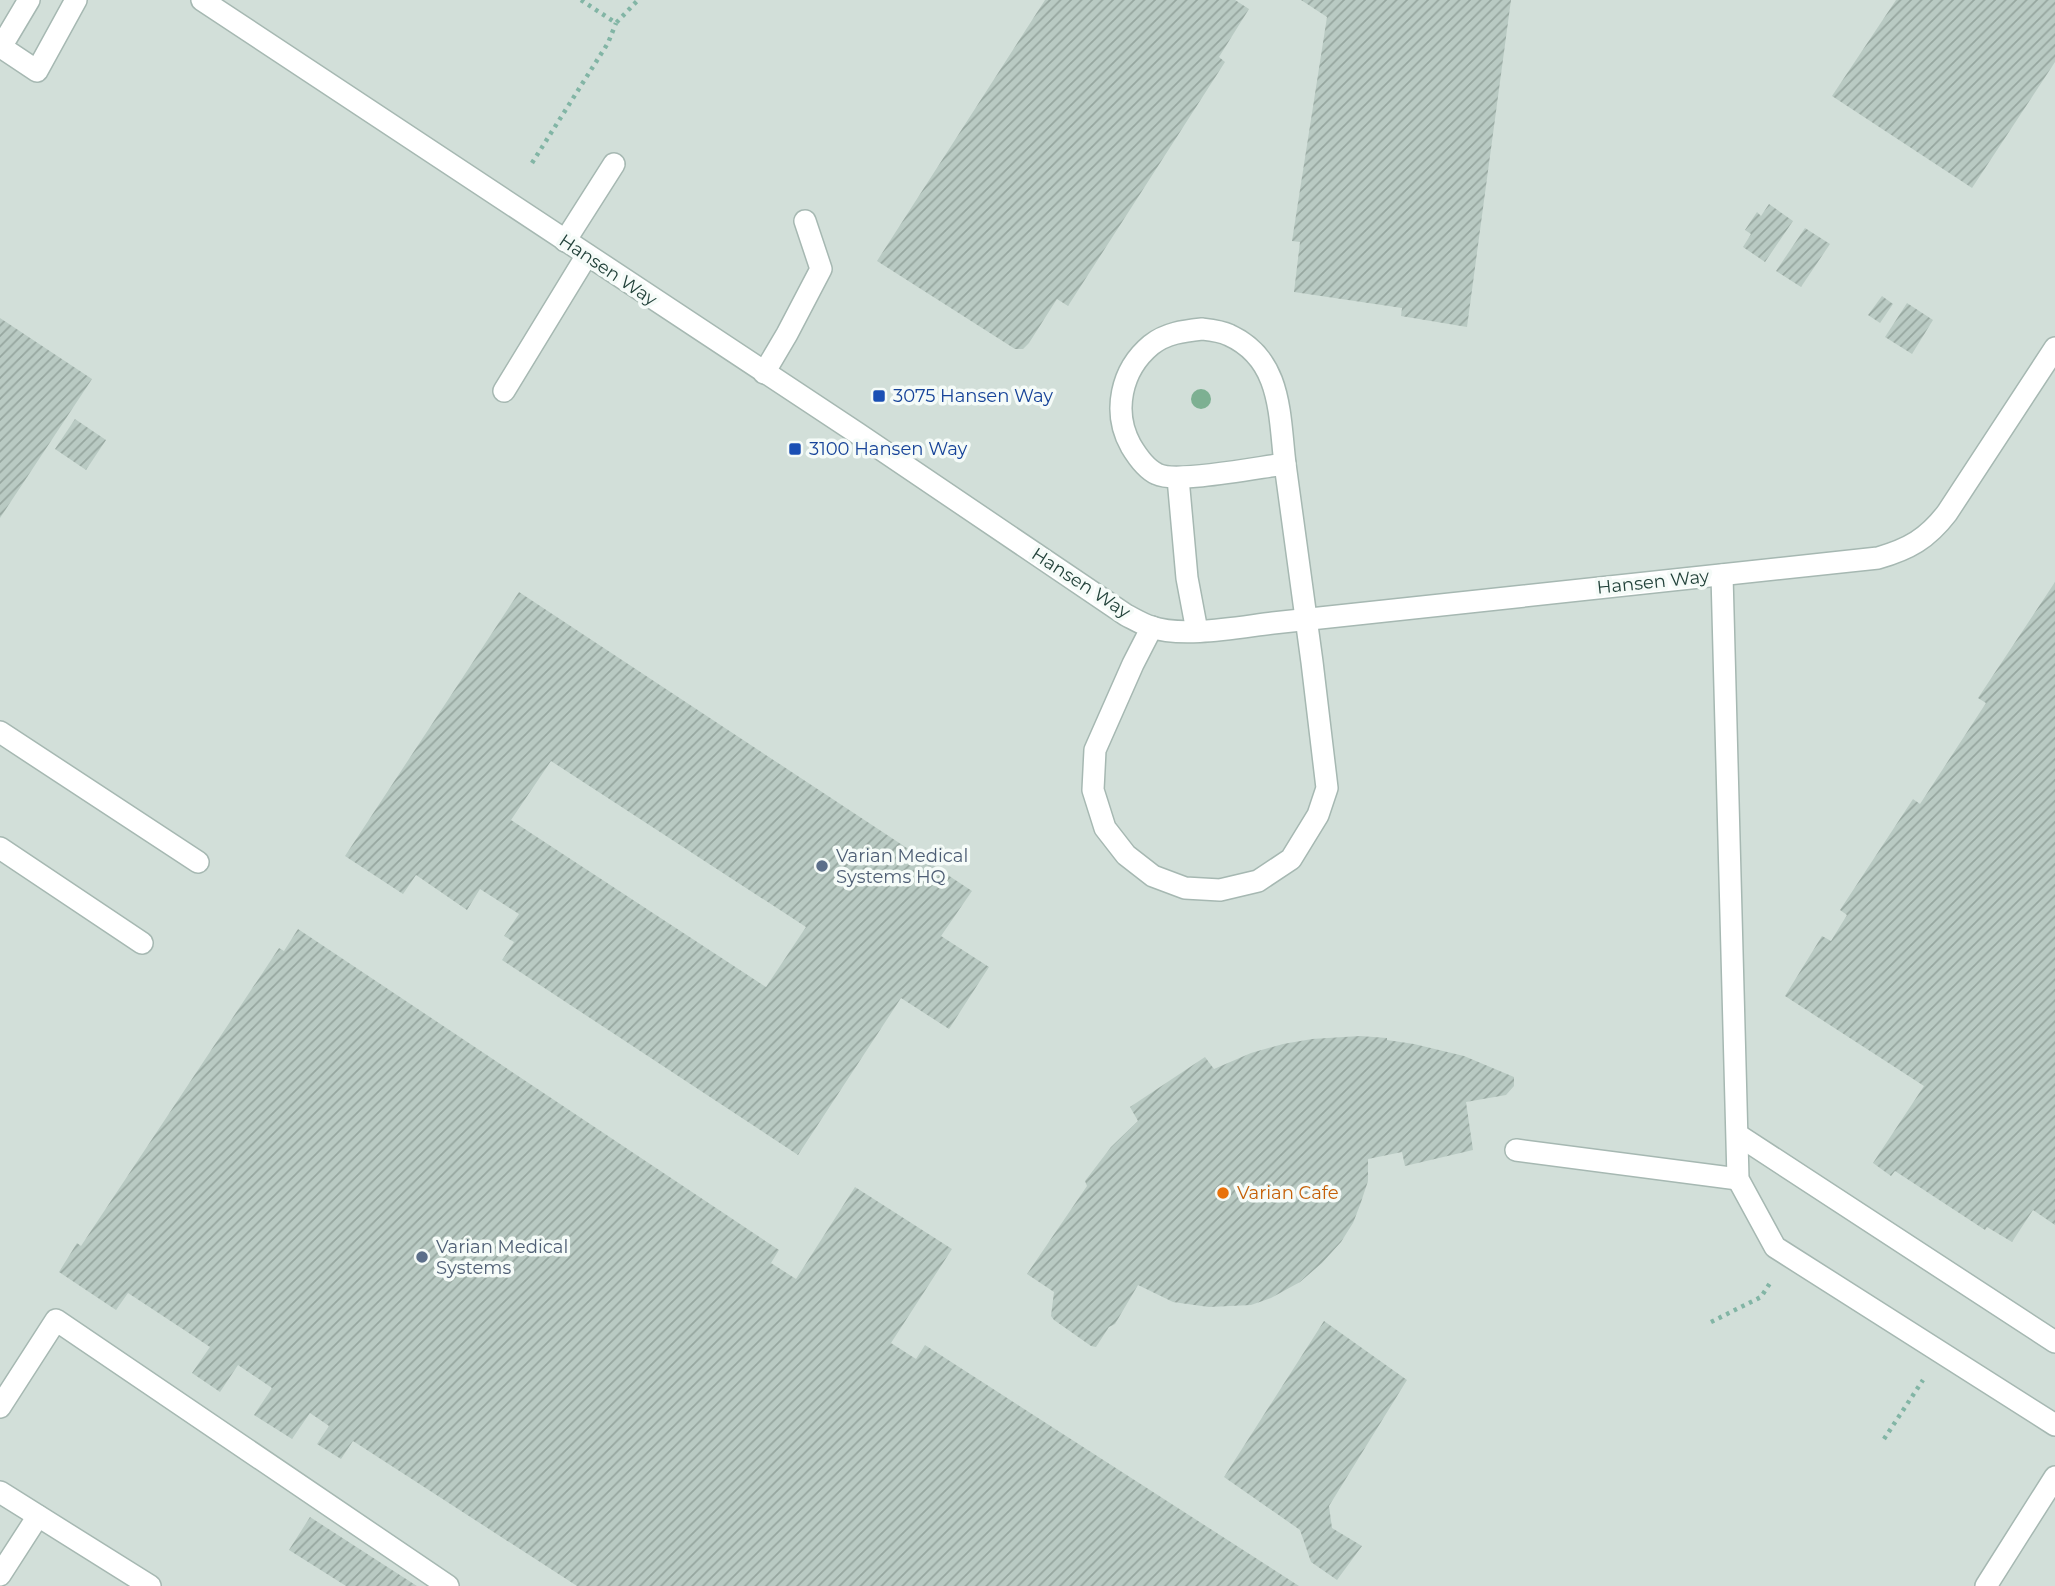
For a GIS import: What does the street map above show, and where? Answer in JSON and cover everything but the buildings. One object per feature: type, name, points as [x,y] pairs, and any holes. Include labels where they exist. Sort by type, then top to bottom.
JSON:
[{"type":"street","points":[[29,0],[1,47],[37,71],[76,0]]},
{"type":"street","name":"Hansen Way","points":[[202,0],[857,433],[1126,615],[1152,627],[1175,632],[1878,558],[1901,551],[1934,529],[1947,513],[2055,348]]},
{"type":"street","points":[[565,241],[614,164]]},
{"type":"street","points":[[764,373],[821,269],[805,221]]},
{"type":"street","points":[[505,391],[587,255]]},
{"type":"street","points":[[1152,627],[1095,750],[1093,790],[1105,828],[1126,855],[1153,876],[1185,888],[1220,890],[1258,881],[1291,859],[1318,815],[1327,788],[1276,389],[1266,366],[1249,347],[1227,334],[1202,329],[1176,332],[1153,343],[1135,361],[1124,384],[1120,409],[1125,435],[1137,457],[1157,474],[1178,478],[1285,464]]},
{"type":"street","points":[[1178,478],[1187,578],[1197,631]]},
{"type":"street","points":[[1722,575],[1738,1179],[1775,1247],[2055,1425]]},
{"type":"street","points":[[0,732],[198,862]]},
{"type":"street","points":[[0,848],[142,943]]},
{"type":"street","points":[[1738,1135],[2055,1342]]},
{"type":"street","points":[[1516,1150],[1738,1179]]},
{"type":"street","points":[[0,1407],[55,1320],[448,1586]]},
{"type":"street","points":[[1986,1586],[2055,1477]]},
{"type":"street","points":[[0,1492],[150,1586]]},
{"type":"street","points":[[0,1575],[38,1516]]},
{"type":"path","points":[[581,0],[616,23]]},
{"type":"path","points":[[532,163],[608,43],[616,23],[638,0]]},
{"type":"path","points":[[1712,1322],[1761,1297],[1773,1278]]},
{"type":"path","points":[[1884,1439],[1924,1379]]},
{"type":"shaded area","points":[[0,0],[2055,0],[2055,1586],[0,1586]]},
{"type":"place","name":"3075 Hansen Way","points":[[879,396]]},
{"type":"place","name":"3100 Hansen Way","points":[[795,449]]},
{"type":"place","name":"Varian Medical Systems HQ","points":[[822,866]]},
{"type":"place","name":"Varian Cafe","points":[[1223,1193]]},
{"type":"place","name":"Varian Medical Systems","points":[[422,1257]]}]
